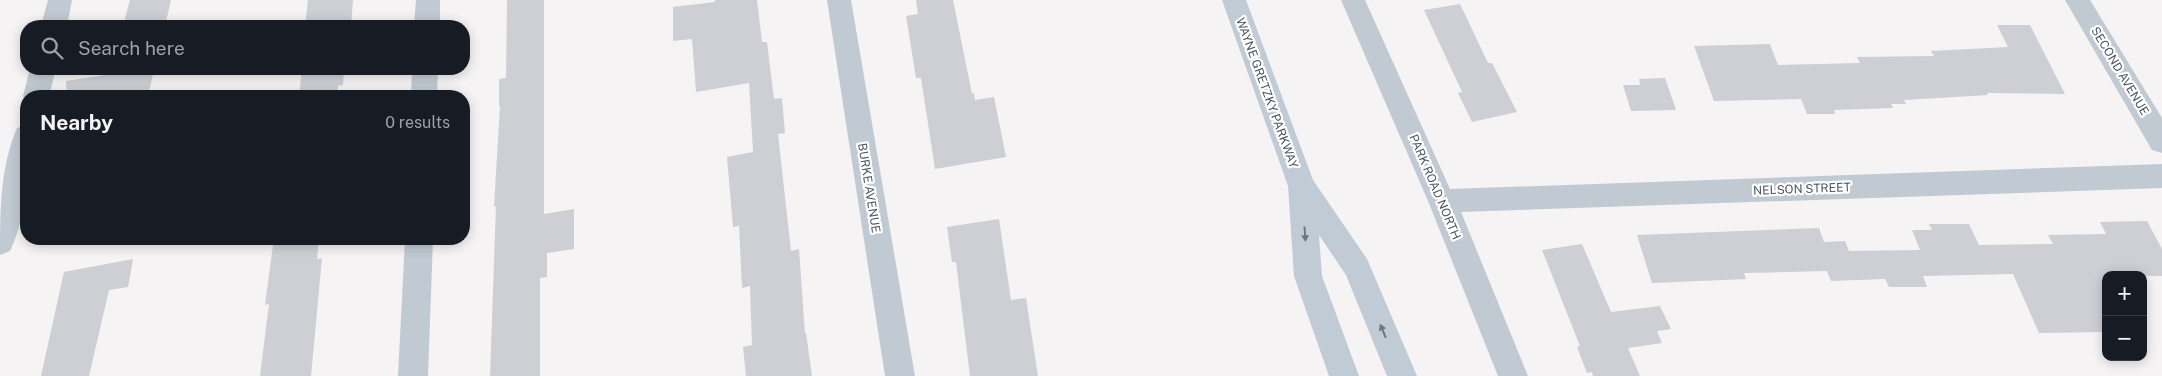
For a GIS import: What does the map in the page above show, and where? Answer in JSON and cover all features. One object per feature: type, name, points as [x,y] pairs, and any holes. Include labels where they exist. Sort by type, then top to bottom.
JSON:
[{"type":"main road","name":"WAYNE GRETZKY PARKWAY","points":[[1234,0],[1301,185],[1358,268],[1402,376]]},
{"type":"main road","name":"WAYNE GRETZKY PARKWAY","points":[[1301,185],[1308,276],[1344,376]]},
{"type":"street","points":[[55,20],[60,0]]},
{"type":"street","points":[[427,20],[428,0]]},
{"type":"street","name":"BURKE AVENUE","points":[[839,0],[900,376]]},
{"type":"street","name":"PARK ROAD NORTH","points":[[1353,0],[1442,201],[1513,376]]},
{"type":"street","name":"SECOND AVENUE","points":[[2077,0],[2162,142]]},
{"type":"street","points":[[38,90],[41,75]]},
{"type":"street","points":[[424,90],[425,75]]},
{"type":"street","points":[[0,242],[20,160]]},
{"type":"street","name":"NELSON STREET","points":[[1442,201],[2162,176]]},
{"type":"street","points":[[413,376],[419,245]]},
{"type":"building","points":[[130,0],[171,0],[166,20],[125,20]]},
{"type":"building","points":[[308,0],[353,0],[351,20],[306,20]]},
{"type":"building","points":[[507,0],[544,0],[544,214],[574,209],[574,249],[547,253],[547,277],[540,278],[540,376],[490,376],[496,206],[494,207],[500,106],[499,79],[506,78]]},
{"type":"building","points":[[715,0],[757,0],[762,42],[767,42],[774,99],[782,98],[785,133],[778,134],[791,251],[799,249],[805,334],[812,376],[746,376],[743,347],[752,345],[750,286],[742,288],[739,226],[733,227],[727,157],[753,152],[749,83],[696,92],[692,39],[673,41],[673,7],[715,2]]},
{"type":"building","points":[[916,0],[953,0],[972,94],[974,93],[975,100],[994,97],[1006,157],[935,169],[921,78],[916,78],[906,16],[918,14]]},
{"type":"building","points":[[1460,4],[1488,63],[1492,63],[1517,112],[1472,122],[1458,93],[1462,92],[1424,10]]},
{"type":"building","points":[[1997,25],[2030,25],[2065,94],[1987,93],[1988,95],[1904,100],[1906,104],[1891,104],[1893,108],[1834,110],[1835,114],[1807,114],[1801,99],[1714,101],[1694,46],[1770,44],[1778,65],[1860,63],[1857,57],[1934,56],[1931,51],[2008,47]]},
{"type":"building","points":[[106,75],[153,75],[149,90],[67,90],[66,81]]},
{"type":"building","points":[[301,75],[344,75],[343,85],[338,86],[338,90],[300,90]]},
{"type":"building","points":[[1665,78],[1676,110],[1631,111],[1623,85],[1640,85],[1639,79]]},
{"type":"building","points":[[999,219],[1011,300],[1026,298],[1038,376],[970,376],[956,262],[952,262],[947,227]]},
{"type":"building","points":[[2147,221],[2162,249],[2162,276],[2147,276],[2147,271],[2102,271],[2102,332],[2039,333],[2013,274],[1923,276],[1927,287],[1889,287],[1885,279],[1831,281],[1827,271],[1744,273],[1746,279],[1652,283],[1637,235],[1819,228],[1824,242],[1845,241],[1849,251],[1920,250],[1912,230],[1932,230],[1929,224],[1969,224],[1979,245],[2053,244],[2048,235],[2106,234],[2100,222]]},
{"type":"building","points":[[1582,244],[1611,312],[1660,306],[1671,329],[1657,331],[1662,343],[1628,348],[1640,376],[1593,376],[1592,372],[1587,373],[1577,347],[1580,346],[1542,250]]},
{"type":"building","points":[[273,245],[318,245],[317,259],[322,258],[311,376],[260,376],[269,304],[265,305]]},
{"type":"building","points":[[133,259],[128,287],[109,290],[89,376],[41,376],[64,272]]}]
